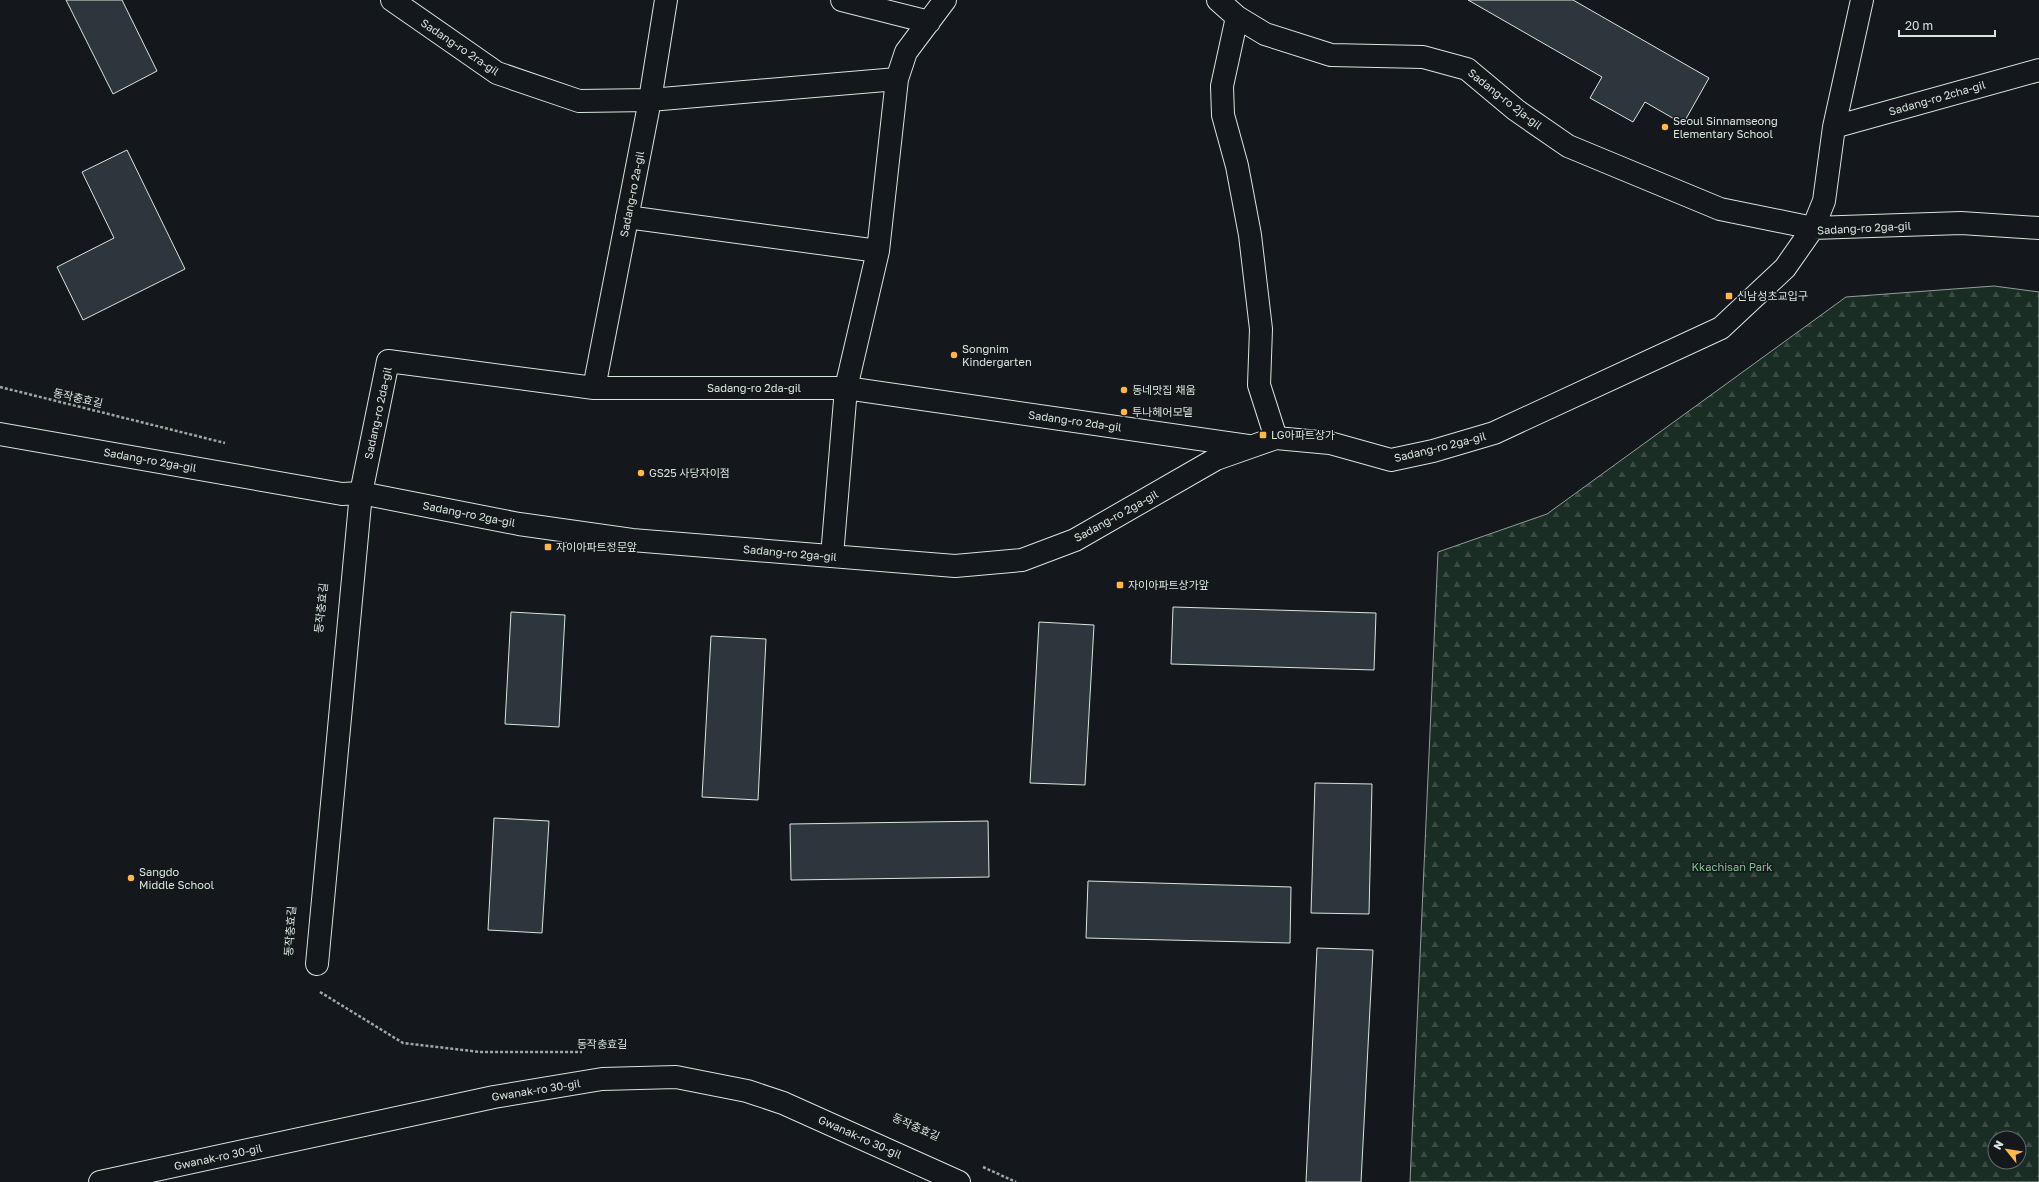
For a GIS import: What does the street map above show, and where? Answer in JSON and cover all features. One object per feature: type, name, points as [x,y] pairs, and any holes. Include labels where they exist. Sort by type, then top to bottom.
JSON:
[{"type":"street","name":"Sadang-ro 2ra-gil","points":[[392,0],[497,73],[579,100],[650,100],[898,79]]},
{"type":"street","name":"Sadang-ro 2a-gil","points":[[594,388],[650,100],[666,0]]},
{"type":"street","points":[[842,0],[929,22]]},
{"type":"street","points":[[832,556],[846,388],[878,251],[898,79],[906,52],[945,0]]},
{"type":"street","name":"Sadang-ro 2ja-gil","points":[[1218,0],[1237,18],[1265,34],[1332,55],[1423,57],[1467,69],[1516,110],[1568,146],[1720,209],[1813,228]]},
{"type":"street","points":[[1813,228],[1824,201],[1834,127],[1862,0]]},
{"type":"street","points":[[1237,18],[1222,86],[1223,115],[1237,166],[1250,235],[1261,329],[1259,385],[1276,438]]},
{"type":"street","name":"Sadang-ro 2cha-gil","points":[[1834,127],[2039,70]]},
{"type":"street","points":[[627,217],[878,251]]},
{"type":"street","name":"Sadang-ro 2ga-gil","points":[[0,434],[342,494],[361,493],[519,524],[625,539],[955,566],[1022,560],[1075,540],[1216,459],[1276,438],[1330,443],[1391,460],[1433,451],[1494,433],[1721,328],[1785,268],[1813,228],[1961,224],[2039,228]]},
{"type":"street","name":"Sadang-ro 2da-gil","points":[[361,493],[388,361],[594,388],[846,388],[1251,446]]},
{"type":"street","points":[[317,964],[361,493]]},
{"type":"street","name":"Gwanak-ro 30-gil","points":[[100,1182],[494,1097],[602,1079],[676,1077],[747,1091],[783,1103],[959,1182]]},
{"type":"path","name":"동작충효길","points":[[0,387],[155,424],[228,444]]},
{"type":"path","name":"동작충효길","points":[[315,989],[403,1043],[480,1052],[588,1052]]},
{"type":"path","points":[[981,1166],[1016,1182]]},
{"type":"green space","name":"Kkachisan Park","points":[[1994,286],[2039,292],[2039,1182],[1410,1182],[1438,552],[1547,514],[1846,297]]},
{"type":"building","points":[[66,0],[122,0],[157,71],[113,94]]},
{"type":"building","points":[[1468,0],[1573,0],[1709,78],[1683,124],[1645,102],[1633,122],[1590,98],[1602,77]]},
{"type":"building","points":[[127,150],[185,269],[83,320],[57,267],[114,238],[82,172]]},
{"type":"building","points":[[1173,607],[1376,613],[1374,670],[1171,664]]},
{"type":"building","points":[[511,612],[565,615],[559,727],[505,724]]},
{"type":"building","points":[[1039,622],[1094,625],[1085,785],[1030,783]]},
{"type":"building","points":[[711,636],[766,639],[758,800],[702,797]]},
{"type":"building","points":[[1315,783],[1372,784],[1369,914],[1311,913]]},
{"type":"building","points":[[494,818],[549,821],[542,933],[488,930]]},
{"type":"building","points":[[988,821],[989,877],[791,880],[790,824]]},
{"type":"building","points":[[1088,881],[1291,887],[1290,943],[1086,938]]},
{"type":"building","points":[[1317,948],[1373,950],[1361,1182],[1306,1182]]},
{"type":"place","name":"Seoul Sinnamseong Elementary School","points":[[1665,127]]},
{"type":"place","name":"신남성초교입구","points":[[1729,296]]},
{"type":"place","name":"Songnim Kindergarten","points":[[954,355]]},
{"type":"place","name":"동네맛집 채움","points":[[1124,390]]},
{"type":"place","name":"투나헤어모델","points":[[1124,412]]},
{"type":"place","name":"LG아파트상가","points":[[1263,435]]},
{"type":"place","name":"GS25 사당자이점","points":[[641,473]]},
{"type":"place","name":"자이아파트정문앞","points":[[548,547]]},
{"type":"place","name":"자이아파트상가앞","points":[[1120,585]]},
{"type":"place","name":"Sangdo Middle School","points":[[131,878]]}]
